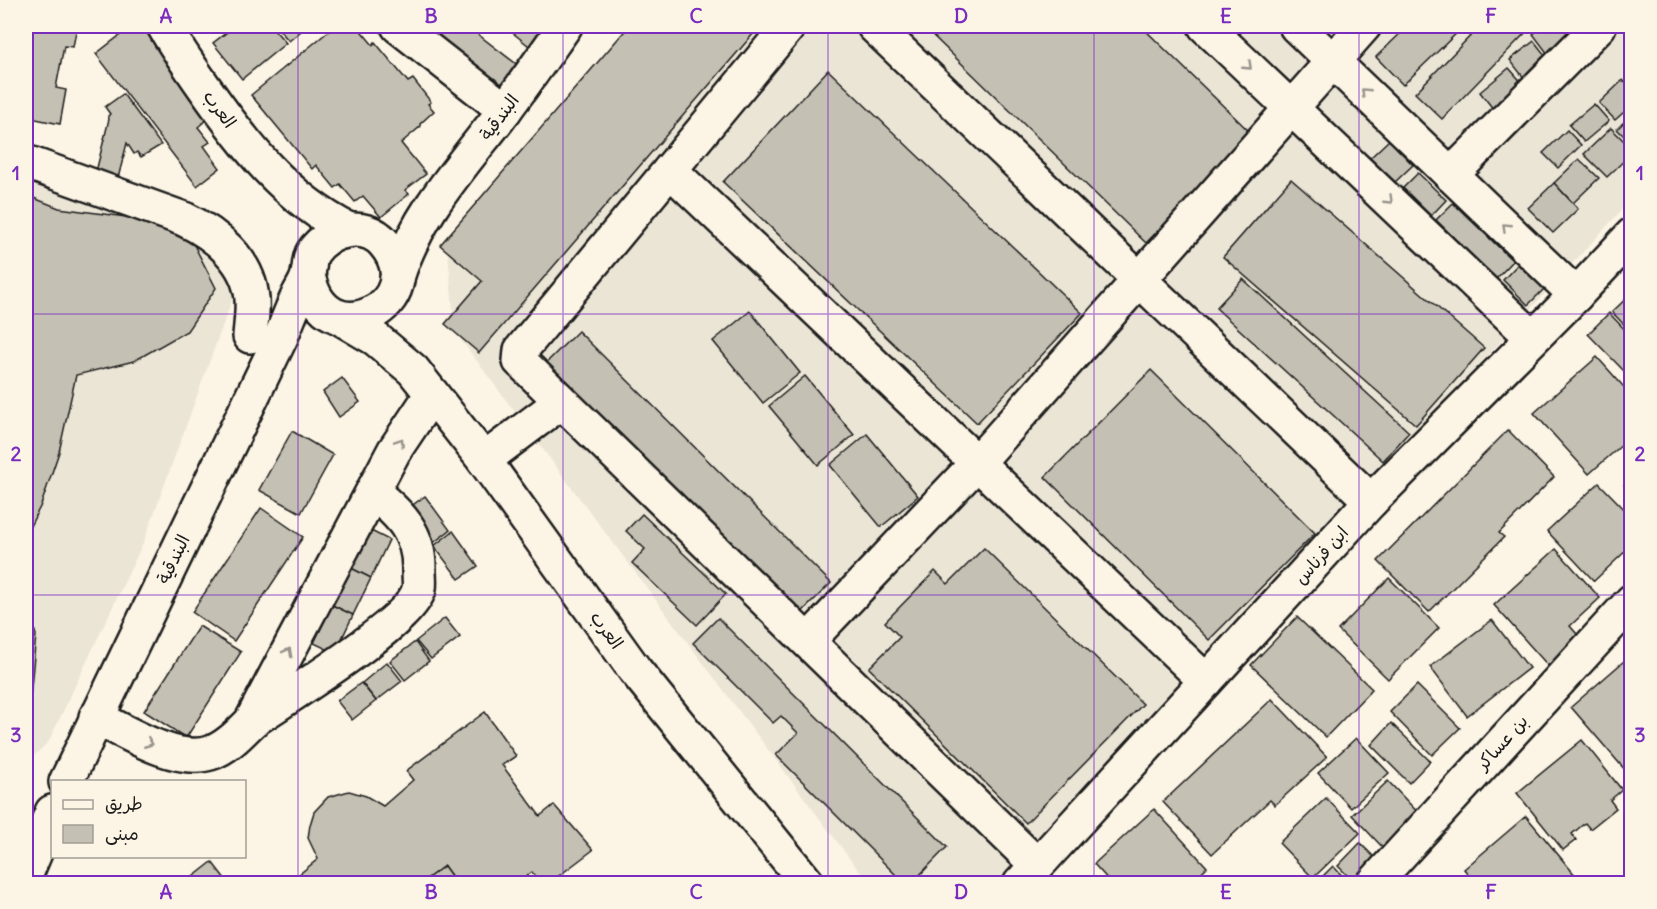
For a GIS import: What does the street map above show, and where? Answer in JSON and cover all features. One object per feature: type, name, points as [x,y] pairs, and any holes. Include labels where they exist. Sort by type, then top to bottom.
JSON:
[{"type":"street","name":"العرب","points":[[164,26],[231,126],[284,186],[329,220],[359,232]]},
{"type":"street","points":[[398,26],[505,110]]},
{"type":"street","name":"البندقية","points":[[392,290],[404,256],[430,206],[505,110],[566,26]]},
{"type":"street","points":[[789,26],[521,351],[519,358],[522,364],[808,641],[1028,874]]},
{"type":"street","points":[[874,26],[1371,501]]},
{"type":"street","points":[[1206,26],[1532,337]]},
{"type":"street","points":[[1296,26],[1576,295]]},
{"type":"street","points":[[808,641],[978,463],[1364,26]]},
{"type":"street","points":[[1451,175],[1599,26]]},
{"type":"street","points":[[26,162],[184,219],[213,235],[235,258],[246,277],[266,336],[334,314]]},
{"type":"street","points":[[670,170],[1206,681]]},
{"type":"street","name":"العرب","points":[[284,186],[310,265]]},
{"type":"street","name":"البندقية","points":[[359,232],[381,231],[430,206]]},
{"type":"street","points":[[341,231],[359,232],[381,240],[391,250],[396,264],[392,290],[376,312],[365,318],[352,319],[334,314],[318,303],[311,290],[310,265],[328,237],[341,231]]},
{"type":"street","name":"ابن فرناس","points":[[1028,874],[1371,501],[1576,295],[1632,235]]},
{"type":"street","name":"البندقية","points":[[67,780],[266,336],[310,265]]},
{"type":"street","name":"العرب","points":[[392,290],[391,324],[422,382]]},
{"type":"street","name":"العرب","points":[[334,314],[376,339],[422,382],[484,460],[636,670],[808,884]]},
{"type":"street","points":[[251,722],[394,451],[422,382]]},
{"type":"street","points":[[484,460],[561,402]]},
{"type":"street","points":[[96,717],[147,743],[194,756],[211,753],[228,743],[251,722],[384,631],[405,611],[419,591],[419,560],[413,534],[393,508],[373,492]]},
{"type":"street","name":"بن عساكر","points":[[1373,884],[1632,601]]},
{"type":"street","points":[[26,874],[40,824]]},
{"type":"shaded area","points":[[631,26],[1631,26],[1631,200],[1001,883],[868,883],[455,332],[448,253]]},
{"type":"shaded area","points":[[26,176],[191,232],[236,289],[144,541],[49,741],[26,764]]},
{"type":"building","points":[[26,26],[77,26],[73,47],[64,46],[56,88],[66,90],[60,124],[26,117]]},
{"type":"building","points":[[132,26],[146,26],[213,114],[198,127],[210,142],[204,146],[220,168],[197,186],[96,54]]},
{"type":"building","points":[[235,26],[271,26],[286,43],[242,79],[213,43]]},
{"type":"building","points":[[276,26],[307,26],[289,41]]},
{"type":"building","points":[[335,26],[357,26],[373,45],[375,42],[408,82],[413,79],[431,102],[428,104],[434,111],[401,143],[426,174],[405,190],[409,194],[381,217],[363,196],[355,202],[340,184],[335,188],[316,165],[312,169],[251,95]]},
{"type":"building","points":[[408,26],[467,26],[519,66],[497,95]]},
{"type":"building","points":[[511,26],[554,26],[534,50],[508,29]]},
{"type":"building","points":[[629,26],[760,26],[479,353],[445,324],[482,281],[440,245]]},
{"type":"building","points":[[923,26],[1141,26],[1252,134],[1146,243]]},
{"type":"building","points":[[1408,26],[1464,26],[1403,85],[1376,57]]},
{"type":"building","points":[[1480,26],[1532,26],[1442,119],[1415,93]]},
{"type":"building","points":[[1544,26],[1568,26],[1574,33],[1548,54],[1533,34]]},
{"type":"building","points":[[1534,41],[1548,59],[1524,78],[1510,60]]},
{"type":"building","points":[[1509,68],[1524,85],[1494,110],[1480,92]]},
{"type":"building","points":[[828,70],[1082,313],[977,423],[723,182]]},
{"type":"building","points":[[1623,80],[1632,89],[1632,105],[1615,120],[1599,103]]},
{"type":"building","points":[[123,94],[161,145],[141,157],[137,152],[134,154],[127,143],[117,182],[95,176],[110,114],[105,107]]},
{"type":"building","points":[[1594,104],[1609,121],[1584,142],[1569,125]]},
{"type":"building","points":[[1632,114],[1632,144],[1617,129]]},
{"type":"building","points":[[1611,128],[1632,149],[1632,153],[1607,177],[1584,154]]},
{"type":"building","points":[[1567,130],[1581,145],[1558,168],[1543,153]]},
{"type":"building","points":[[1389,140],[1413,165],[1395,182],[1370,158]]},
{"type":"building","points":[[1579,159],[1599,178],[1573,203],[1554,183]]},
{"type":"building","points":[[1418,173],[1446,200],[1431,216],[1403,188]]},
{"type":"building","points":[[1291,179],[1484,348],[1416,425],[1223,257]]},
{"type":"building","points":[[1554,183],[1578,209],[1553,233],[1528,208]]},
{"type":"building","points":[[26,195],[59,208],[141,219],[193,243],[216,288],[187,331],[134,361],[76,375],[59,452],[41,505],[26,534]]},
{"type":"building","points":[[1453,203],[1513,261],[1496,279],[1436,220]]},
{"type":"building","points":[[1518,264],[1544,289],[1528,305],[1503,280]]},
{"type":"building","points":[[1243,279],[1409,432],[1383,461],[1216,308]]},
{"type":"building","points":[[1632,293],[1632,331],[1631,332],[1612,312]]},
{"type":"building","points":[[750,311],[800,373],[763,403],[713,341]]},
{"type":"building","points":[[1609,313],[1632,337],[1632,368],[1626,373],[1588,334]]},
{"type":"building","points":[[578,331],[831,583],[797,617],[544,365]]},
{"type":"building","points":[[1597,357],[1632,396],[1632,436],[1589,474],[1534,413]]},
{"type":"building","points":[[1151,370],[1315,533],[1209,640],[1045,477]]},
{"type":"building","points":[[805,376],[854,435],[818,465],[769,406]]},
{"type":"building","points":[[342,378],[360,402],[339,417],[323,392]]},
{"type":"building","points":[[1508,430],[1554,477],[1499,533],[1504,537],[1429,612],[1378,561]]},
{"type":"building","points":[[292,431],[333,455],[301,513],[259,490]]},
{"type":"building","points":[[867,434],[918,496],[881,527],[830,465]]},
{"type":"building","points":[[1632,456],[1632,471],[1624,464]]},
{"type":"building","points":[[1632,478],[1632,493],[1624,485]]},
{"type":"building","points":[[1599,483],[1632,517],[1632,545],[1594,581],[1547,531]]},
{"type":"building","points":[[425,496],[450,530],[432,544],[406,510]]},
{"type":"building","points":[[261,508],[303,537],[234,641],[192,612]]},
{"type":"building","points":[[642,514],[726,594],[697,625],[632,563],[645,549],[626,531]]},
{"type":"building","points":[[367,529],[389,540],[371,578],[349,567]]},
{"type":"building","points":[[453,531],[478,566],[459,579],[434,546]]},
{"type":"building","points":[[984,548],[1143,704],[1026,823],[869,668],[900,637],[885,622],[935,571],[948,584]]},
{"type":"building","points":[[1556,549],[1600,598],[1570,626],[1583,641],[1551,669],[1494,605]]},
{"type":"building","points":[[349,567],[371,578],[353,615],[332,605]]},
{"type":"building","points":[[1389,578],[1439,628],[1388,679],[1338,630]]},
{"type":"building","points":[[26,603],[36,635],[30,698],[26,704]]},
{"type":"building","points":[[332,605],[353,615],[335,653],[314,643]]},
{"type":"building","points":[[1297,617],[1372,689],[1326,737],[1251,665]]},
{"type":"building","points":[[445,618],[460,637],[431,659],[416,641]]},
{"type":"building","points":[[718,618],[947,847],[911,884],[905,884],[776,755],[798,733],[781,716],[773,723],[693,643]]},
{"type":"building","points":[[1492,620],[1529,668],[1467,716],[1430,667]]},
{"type":"building","points":[[199,626],[241,652],[186,738],[144,711]]},
{"type":"building","points":[[415,642],[429,661],[405,680],[390,661]]},
{"type":"building","points":[[1632,656],[1632,778],[1571,707]]},
{"type":"building","points":[[387,662],[402,681],[376,701],[362,683]]},
{"type":"building","points":[[361,683],[376,701],[352,720],[337,701]]},
{"type":"building","points":[[1417,685],[1460,728],[1432,755],[1390,712]]},
{"type":"building","points":[[1272,699],[1327,757],[1275,805],[1270,800],[1212,854],[1163,802]]},
{"type":"building","points":[[485,712],[516,756],[502,765],[540,816],[554,805],[593,850],[548,884],[540,884],[532,872],[517,884],[457,884],[444,866],[420,884],[287,884],[318,859],[308,838],[310,825],[314,812],[328,797],[349,791],[366,796],[383,806],[413,780],[406,771]]},
{"type":"building","points":[[1391,723],[1430,761],[1409,783],[1371,745]]},
{"type":"building","points":[[1356,738],[1389,773],[1351,808],[1318,773]]},
{"type":"building","points":[[1582,740],[1622,790],[1610,800],[1616,808],[1590,829],[1585,823],[1572,834],[1576,840],[1563,850],[1517,793]]},
{"type":"building","points":[[1388,781],[1424,819],[1388,853],[1352,815]]},
{"type":"building","points":[[1326,798],[1360,833],[1313,878],[1279,843]]},
{"type":"building","points":[[1154,809],[1207,867],[1189,884],[1112,884],[1094,864]]},
{"type":"building","points":[[1632,812],[1632,827],[1624,818]]},
{"type":"building","points":[[1526,816],[1575,875],[1564,884],[1476,884],[1464,869]]},
{"type":"building","points":[[1360,843],[1381,864],[1362,884],[1356,884],[1338,866]]},
{"type":"building","points":[[212,862],[229,884],[184,884]]},
{"type":"building","points":[[444,866],[457,884],[420,884]]},
{"type":"building","points":[[1333,866],[1350,884],[1315,884]]}]
